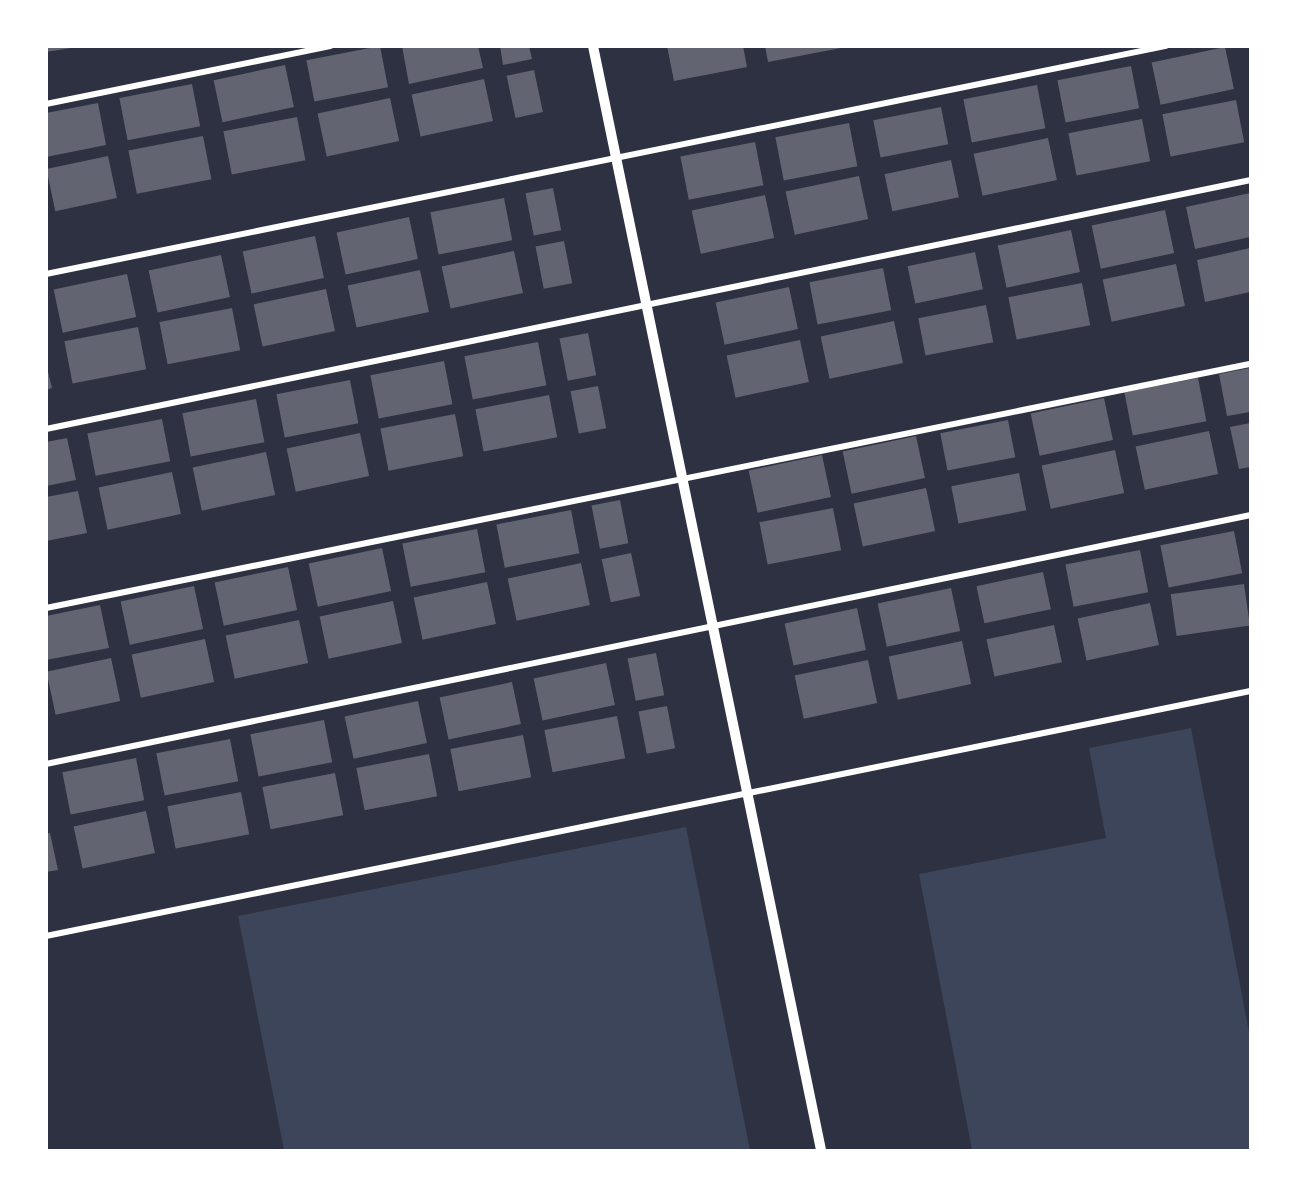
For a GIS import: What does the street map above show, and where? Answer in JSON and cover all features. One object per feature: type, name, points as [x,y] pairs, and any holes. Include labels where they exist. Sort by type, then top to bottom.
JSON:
[{"type":"street","points":[[46,104],[330,46]]},
{"type":"street","points":[[593,46],[821,1150]]},
{"type":"street","points":[[46,274],[1166,46]]},
{"type":"street","points":[[46,429],[1251,180]]},
{"type":"street","points":[[46,608],[1251,364]]},
{"type":"street","points":[[46,764],[1251,515]]},
{"type":"street","points":[[46,936],[1251,691]]},
{"type":"shaded area","points":[[1191,728],[1250,1037],[1250,1150],[972,1150],[919,874],[1106,838],[1089,748]]},
{"type":"shaded area","points":[[686,827],[750,1150],[284,1150],[238,916]]},
{"type":"building","points":[[46,46],[71,46],[71,48],[46,52]]},
{"type":"building","points":[[380,46],[388,87],[314,102],[306,60]]},
{"type":"building","points":[[402,46],[478,46],[483,68],[409,84]]},
{"type":"building","points":[[500,46],[529,46],[532,59],[503,65]]},
{"type":"building","points":[[667,46],[743,46],[747,67],[674,81]]},
{"type":"building","points":[[765,46],[841,46],[841,48],[768,62]]},
{"type":"building","points":[[1225,47],[1234,89],[1161,105],[1152,63]]},
{"type":"building","points":[[285,65],[294,107],[223,122],[214,80]]},
{"type":"building","points":[[1131,66],[1139,108],[1066,123],[1057,80]]},
{"type":"building","points":[[534,70],[543,112],[516,118],[507,76]]},
{"type":"building","points":[[484,79],[493,121],[421,136],[412,94]]},
{"type":"building","points":[[192,84],[200,126],[128,140],[119,98]]},
{"type":"building","points":[[1037,85],[1045,128],[972,143],[963,99]]},
{"type":"building","points":[[390,98],[399,141],[327,156],[318,113]]},
{"type":"building","points":[[1236,100],[1244,142],[1171,157],[1162,114]]},
{"type":"building","points":[[98,103],[106,145],[46,157],[46,113]]},
{"type":"building","points":[[941,107],[948,144],[881,157],[873,120]]},
{"type":"building","points":[[297,117],[305,160],[232,175],[223,131]]},
{"type":"building","points":[[1142,119],[1150,161],[1077,176],[1068,133]]},
{"type":"building","points":[[849,123],[857,166],[784,181],[775,137]]},
{"type":"building","points":[[203,136],[211,179],[137,194],[128,151]]},
{"type":"building","points":[[1048,138],[1057,180],[983,196],[974,154]]},
{"type":"building","points":[[755,142],[763,185],[689,200],[680,157]]},
{"type":"building","points":[[108,156],[117,198],[55,211],[46,169]]},
{"type":"building","points":[[951,160],[959,197],[892,211],[884,174]]},
{"type":"building","points":[[859,176],[868,219],[795,235],[786,192]]},
{"type":"building","points":[[553,188],[561,230],[534,236],[526,193]]},
{"type":"building","points":[[1250,193],[1250,237],[1195,249],[1186,207]]},
{"type":"building","points":[[765,195],[774,238],[701,254],[692,211]]},
{"type":"building","points":[[504,198],[512,240],[439,255],[430,212]]},
{"type":"building","points":[[1165,210],[1174,253],[1101,269],[1092,226]]},
{"type":"building","points":[[409,217],[418,259],[346,274],[337,232]]},
{"type":"building","points":[[1071,230],[1080,272],[1007,288],[998,246]]},
{"type":"building","points":[[315,236],[324,278],[252,293],[243,251]]},
{"type":"building","points":[[564,241],[572,283],[544,289],[536,247]]},
{"type":"building","points":[[1250,248],[1250,292],[1205,302],[1197,260]]},
{"type":"building","points":[[514,251],[523,293],[451,308],[442,266]]},
{"type":"building","points":[[975,252],[983,289],[915,304],[908,266]]},
{"type":"building","points":[[221,255],[230,297],[158,312],[149,270]]},
{"type":"building","points":[[1176,264],[1185,306],[1112,322],[1103,280]]},
{"type":"building","points":[[883,268],[891,310],[818,325],[809,282]]},
{"type":"building","points":[[420,270],[429,312],[357,327],[348,285]]},
{"type":"building","points":[[127,274],[136,317],[63,333],[54,290]]},
{"type":"building","points":[[1082,283],[1090,325],[1017,340],[1008,297]]},
{"type":"building","points":[[789,287],[798,329],[725,345],[716,303]]},
{"type":"building","points":[[326,289],[335,331],[263,346],[254,304]]},
{"type":"building","points":[[986,305],[993,342],[926,355],[918,318]]},
{"type":"building","points":[[232,308],[240,350],[168,364],[159,322]]},
{"type":"building","points":[[894,321],[903,363],[830,379],[821,337]]},
{"type":"building","points":[[138,327],[146,369],[73,384],[64,341]]},
{"type":"building","points":[[588,333],[596,375],[568,381],[560,339]]},
{"type":"building","points":[[800,340],[809,382],[736,398],[727,356]]},
{"type":"building","points":[[538,342],[546,385],[473,400],[464,356]]},
{"type":"building","points":[[444,361],[452,404],[379,419],[370,375]]},
{"type":"building","points":[[46,364],[52,388],[46,390]]},
{"type":"building","points":[[1250,368],[1250,412],[1227,416],[1219,374]]},
{"type":"building","points":[[1198,378],[1206,421],[1133,436],[1124,392]]},
{"type":"building","points":[[350,380],[358,423],[285,438],[276,394]]},
{"type":"building","points":[[598,386],[606,428],[579,434],[571,391]]},
{"type":"building","points":[[549,395],[557,437],[484,452],[475,409]]},
{"type":"building","points":[[1104,398],[1113,440],[1040,456],[1031,414]]},
{"type":"building","points":[[256,399],[264,442],[191,457],[182,413]]},
{"type":"building","points":[[455,414],[463,456],[389,471],[380,429]]},
{"type":"building","points":[[162,419],[170,461],[96,476],[87,434]]},
{"type":"building","points":[[1008,420],[1015,457],[948,470],[940,433]]},
{"type":"building","points":[[1250,423],[1250,467],[1239,469],[1230,427]]},
{"type":"building","points":[[1209,431],[1218,474],[1145,490],[1136,447]]},
{"type":"building","points":[[360,433],[369,476],[296,492],[287,449]]},
{"type":"building","points":[[916,436],[925,478],[852,494],[843,452]]},
{"type":"building","points":[[67,438],[76,480],[46,486],[46,442]]},
{"type":"building","points":[[1115,450],[1124,493],[1051,509],[1042,466]]},
{"type":"building","points":[[266,452],[275,495],[202,511],[193,468]]},
{"type":"building","points":[[822,455],[831,497],[758,513],[749,471]]},
{"type":"building","points":[[172,472],[181,514],[108,530],[99,488]]},
{"type":"building","points":[[1019,473],[1026,510],[959,523],[951,486]]},
{"type":"building","points":[[926,488],[935,531],[863,546],[854,503]]},
{"type":"building","points":[[78,491],[87,533],[46,541],[46,497]]},
{"type":"building","points":[[620,500],[628,543],[600,549],[592,506]]},
{"type":"building","points":[[833,508],[841,550],[768,565],[759,522]]},
{"type":"building","points":[[571,510],[579,553],[505,568],[496,525]]},
{"type":"building","points":[[477,529],[485,572],[411,587],[402,544]]},
{"type":"building","points":[[1234,531],[1242,573],[1169,588],[1160,545]]},
{"type":"building","points":[[382,548],[391,591],[318,607],[309,564]]},
{"type":"building","points":[[1140,550],[1148,592],[1074,607],[1065,565]]},
{"type":"building","points":[[631,553],[640,596],[611,602],[602,559]]},
{"type":"building","points":[[581,563],[590,605],[517,621],[508,579]]},
{"type":"building","points":[[288,567],[297,610],[224,626],[215,583]]},
{"type":"building","points":[[1043,572],[1051,609],[984,623],[976,586]]},
{"type":"building","points":[[487,582],[496,624],[423,640],[414,598]]},
{"type":"building","points":[[1244,584],[1250,626],[1177,636],[1171,594]]},
{"type":"building","points":[[194,586],[203,629],[130,645],[121,602]]},
{"type":"building","points":[[951,588],[960,631],[887,647],[878,604]]},
{"type":"building","points":[[393,601],[402,643],[329,659],[320,617]]},
{"type":"building","points":[[1150,603],[1159,645],[1087,660],[1078,618]]},
{"type":"building","points":[[100,605],[109,648],[46,660],[46,616]]},
{"type":"building","points":[[857,608],[866,650],[794,665],[785,623]]},
{"type":"building","points":[[299,620],[308,663],[235,679],[226,636]]},
{"type":"building","points":[[1054,625],[1062,662],[994,677],[987,639]]},
{"type":"building","points":[[205,639],[214,682],[141,698],[132,655]]},
{"type":"building","points":[[962,641],[971,684],[898,700],[889,657]]},
{"type":"building","points":[[656,653],[664,695],[636,701],[628,659]]},
{"type":"building","points":[[111,658],[120,701],[56,715],[46,672]]},
{"type":"building","points":[[868,660],[877,703],[804,719],[795,676]]},
{"type":"building","points":[[606,663],[615,705],[543,720],[534,678]]},
{"type":"building","points":[[512,682],[521,724],[449,739],[440,697]]},
{"type":"building","points":[[418,701],[427,743],[354,759],[345,717]]},
{"type":"building","points":[[667,706],[675,748],[647,754],[639,712]]},
{"type":"building","points":[[617,716],[625,758],[553,772],[544,730]]},
{"type":"building","points":[[324,720],[332,762],[259,777],[250,734]]},
{"type":"building","points":[[523,735],[531,777],[459,791],[450,749]]},
{"type":"building","points":[[230,739],[238,781],[165,796],[156,753]]},
{"type":"building","points":[[429,754],[437,796],[365,810],[356,768]]},
{"type":"building","points":[[136,758],[144,800],[71,815],[62,772]]},
{"type":"building","points":[[335,773],[343,815],[271,829],[262,787]]},
{"type":"building","points":[[241,792],[249,834],[176,849],[167,806]]},
{"type":"building","points":[[146,811],[155,853],[83,868],[74,826]]},
{"type":"building","points":[[50,833],[58,870],[46,872],[46,834]]}]
